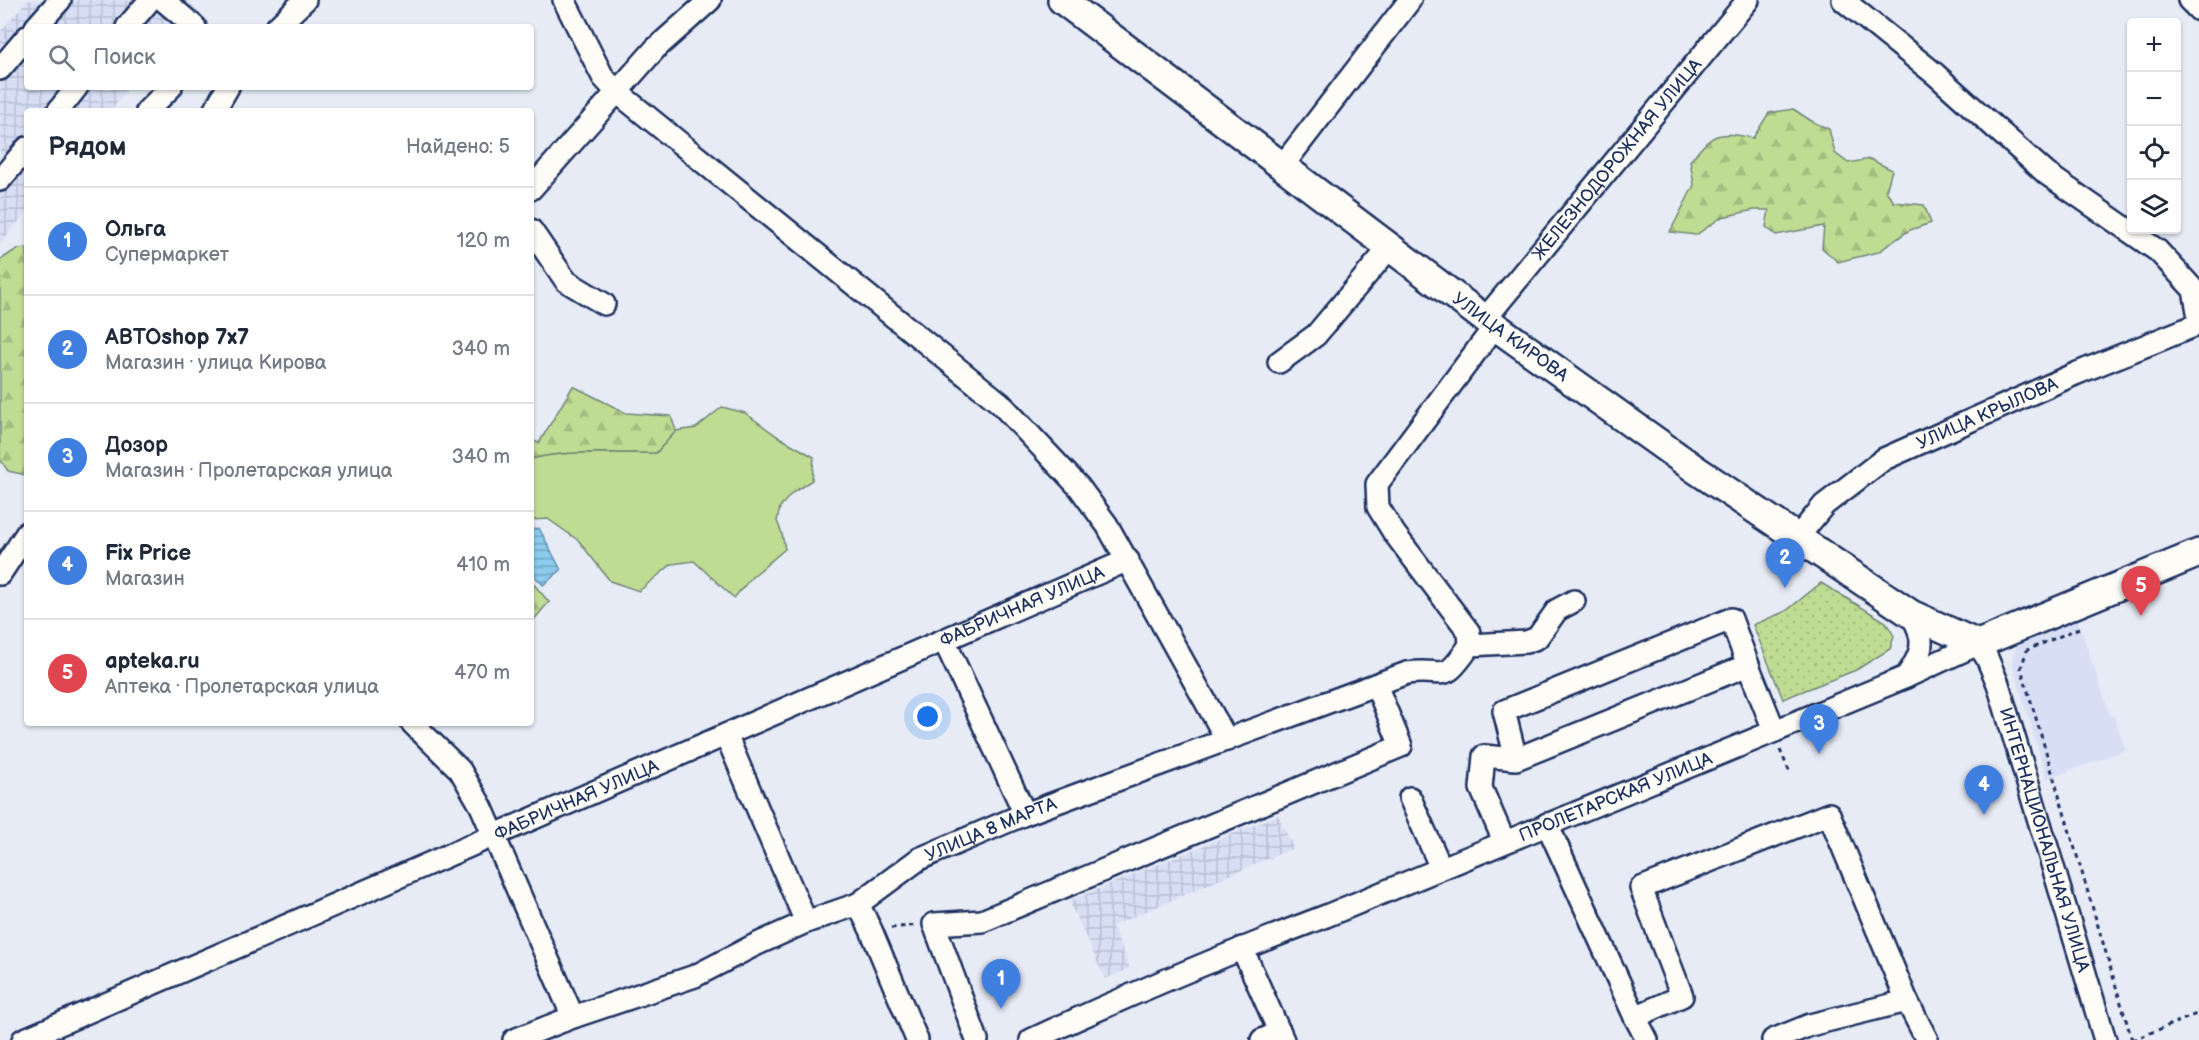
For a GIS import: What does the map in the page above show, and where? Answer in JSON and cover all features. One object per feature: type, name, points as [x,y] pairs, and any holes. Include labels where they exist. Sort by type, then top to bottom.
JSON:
[{"type":"main road","name":"УЛИЦА КИРОВА","points":[[1062,0],[1490,323],[1695,469],[1911,614],[1978,644]]},
{"type":"main road","name":"ПРОЛЕТАРСКАЯ УЛИЦА","points":[[1978,644],[2199,553]]},
{"type":"street","points":[[39,24],[60,0]]},
{"type":"street","points":[[130,24],[150,0]]},
{"type":"street","points":[[163,0],[191,24]]},
{"type":"street","points":[[280,24],[305,0]]},
{"type":"street","points":[[564,0],[603,77],[617,92],[1000,403],[1079,487],[1107,525],[1128,560],[1227,740]]},
{"type":"street","points":[[534,186],[655,49],[710,0]]},
{"type":"street","points":[[1283,165],[1410,0]]},
{"type":"street","name":"ЖЕЛЕЗНОДОРОЖНАЯ УЛИЦА","points":[[1470,645],[1469,632],[1394,533],[1378,507],[1377,484],[1490,323],[1748,0]]},
{"type":"street","points":[[1843,0],[1935,74],[2047,174],[2158,250],[2194,290],[2199,317]]},
{"type":"street","points":[[2189,0],[2199,10]]},
{"type":"street","points":[[0,69],[24,41]]},
{"type":"street","points":[[60,108],[75,90]]},
{"type":"street","points":[[150,108],[168,90]]},
{"type":"street","points":[[216,108],[226,90]]},
{"type":"street","points":[[0,180],[24,152]]},
{"type":"street","points":[[534,234],[566,281],[604,304]]},
{"type":"street","points":[[1279,362],[1316,335],[1390,247]]},
{"type":"street","name":"УЛИЦА КРЫЛОВА","points":[[1797,538],[1824,505],[1884,459],[2075,374],[2199,324]]},
{"type":"street","points":[[0,574],[24,538]]},
{"type":"street","name":"ФАБРИЧНАЯ УЛИЦА","points":[[23,1040],[1128,560]]},
{"type":"street","points":[[1470,645],[1526,642],[1537,638],[1557,610],[1574,601]]},
{"type":"street","points":[[1906,677],[1921,651],[1922,638],[1919,626],[1911,614]]},
{"type":"street","points":[[1516,759],[1504,711],[1731,619],[1774,730]]},
{"type":"street","points":[[944,640],[1025,814]]},
{"type":"street","name":"ПРОЛЕТАРСКАЯ УЛИЦА","points":[[1031,1040],[1108,1004],[1906,677],[1978,644]]},
{"type":"street","name":"ИНТЕРНАЦИОНАЛЬНАЯ УЛИЦА","points":[[1978,644],[1998,684],[2105,1040]]},
{"type":"street","name":"УЛИЦА 8 МАРТА","points":[[514,1040],[573,1017],[695,976],[806,922],[858,904],[919,859],[1025,814],[1407,672],[1420,671],[1439,675],[1447,673],[1456,665],[1470,645]]},
{"type":"street","points":[[1504,842],[1481,788],[1485,756],[1516,759],[1748,665]]},
{"type":"street","points":[[977,1040],[934,924],[982,921],[1401,746],[1376,685]]},
{"type":"street","points":[[415,726],[460,770],[481,806],[573,1017]]},
{"type":"street","points":[[726,735],[806,922]]},
{"type":"street","points":[[1410,798],[1441,868]]},
{"type":"street","points":[[1635,1017],[1682,996],[1641,888],[1829,814],[1907,1001],[1927,1040]]},
{"type":"street","points":[[1547,824],[1647,1040]]},
{"type":"street","points":[[858,904],[872,930],[918,1040]]},
{"type":"street","points":[[1242,948],[1275,1037]]},
{"type":"street","points":[[1773,1040],[1810,1025],[1907,1001]]},
{"type":"path","points":[[2081,627],[2027,650],[2021,668],[2132,1040],[2199,1012]]},
{"type":"path","points":[[1780,750],[1790,773]]},
{"type":"path","points":[[872,930],[934,924]]},
{"type":"shaded area","points":[[27,0],[187,0],[195,8],[182,24],[24,24],[24,90],[127,90],[112,108],[24,108],[24,215],[0,244],[0,32]]},
{"type":"shaded area","points":[[2076,616],[2111,717],[2114,716],[2126,750],[2047,779],[2012,663],[2013,655],[2017,646],[2024,639]]},
{"type":"shaded area","points":[[1278,815],[1293,848],[1112,926],[1130,968],[1105,979],[1069,901]]},
{"type":"green space","points":[[1793,109],[1829,129],[1835,153],[1848,163],[1870,159],[1892,170],[1886,191],[1894,202],[1924,205],[1931,223],[1910,230],[1878,252],[1838,262],[1822,248],[1824,226],[1776,235],[1766,227],[1769,210],[1754,210],[1722,217],[1696,235],[1670,232],[1694,185],[1690,161],[1705,144],[1717,136],[1724,135],[1753,138],[1769,113]]},
{"type":"green space","points":[[24,248],[24,475],[8,471],[0,459],[0,260],[17,249]]},
{"type":"green space","points":[[573,386],[626,413],[671,416],[676,431],[656,453],[577,453],[534,458],[534,441],[539,443]]},
{"type":"green space","points":[[722,407],[745,413],[777,436],[814,457],[812,480],[792,493],[780,507],[777,521],[785,549],[752,577],[734,598],[694,561],[672,564],[639,591],[610,581],[579,541],[548,519],[534,520],[534,458],[577,453],[656,453],[676,431],[696,428]]},
{"type":"green space","points":[[1821,583],[1886,622],[1894,636],[1890,649],[1856,670],[1783,699],[1753,625],[1786,611]]},
{"type":"green space","points":[[534,584],[549,602],[534,620]]},
{"type":"water","points":[[539,528],[561,570],[543,585],[534,575],[534,529]]},
{"type":"place","name":"АВТОshop 7x7","points":[[1785,588]]},
{"type":"place","name":"apteka.ru","points":[[2141,616]]},
{"type":"place","name":"Дозор","points":[[1819,754]]},
{"type":"place","name":"Fix Price","points":[[1984,815]]},
{"type":"place","name":"Ольга","points":[[1001,1009]]}]
